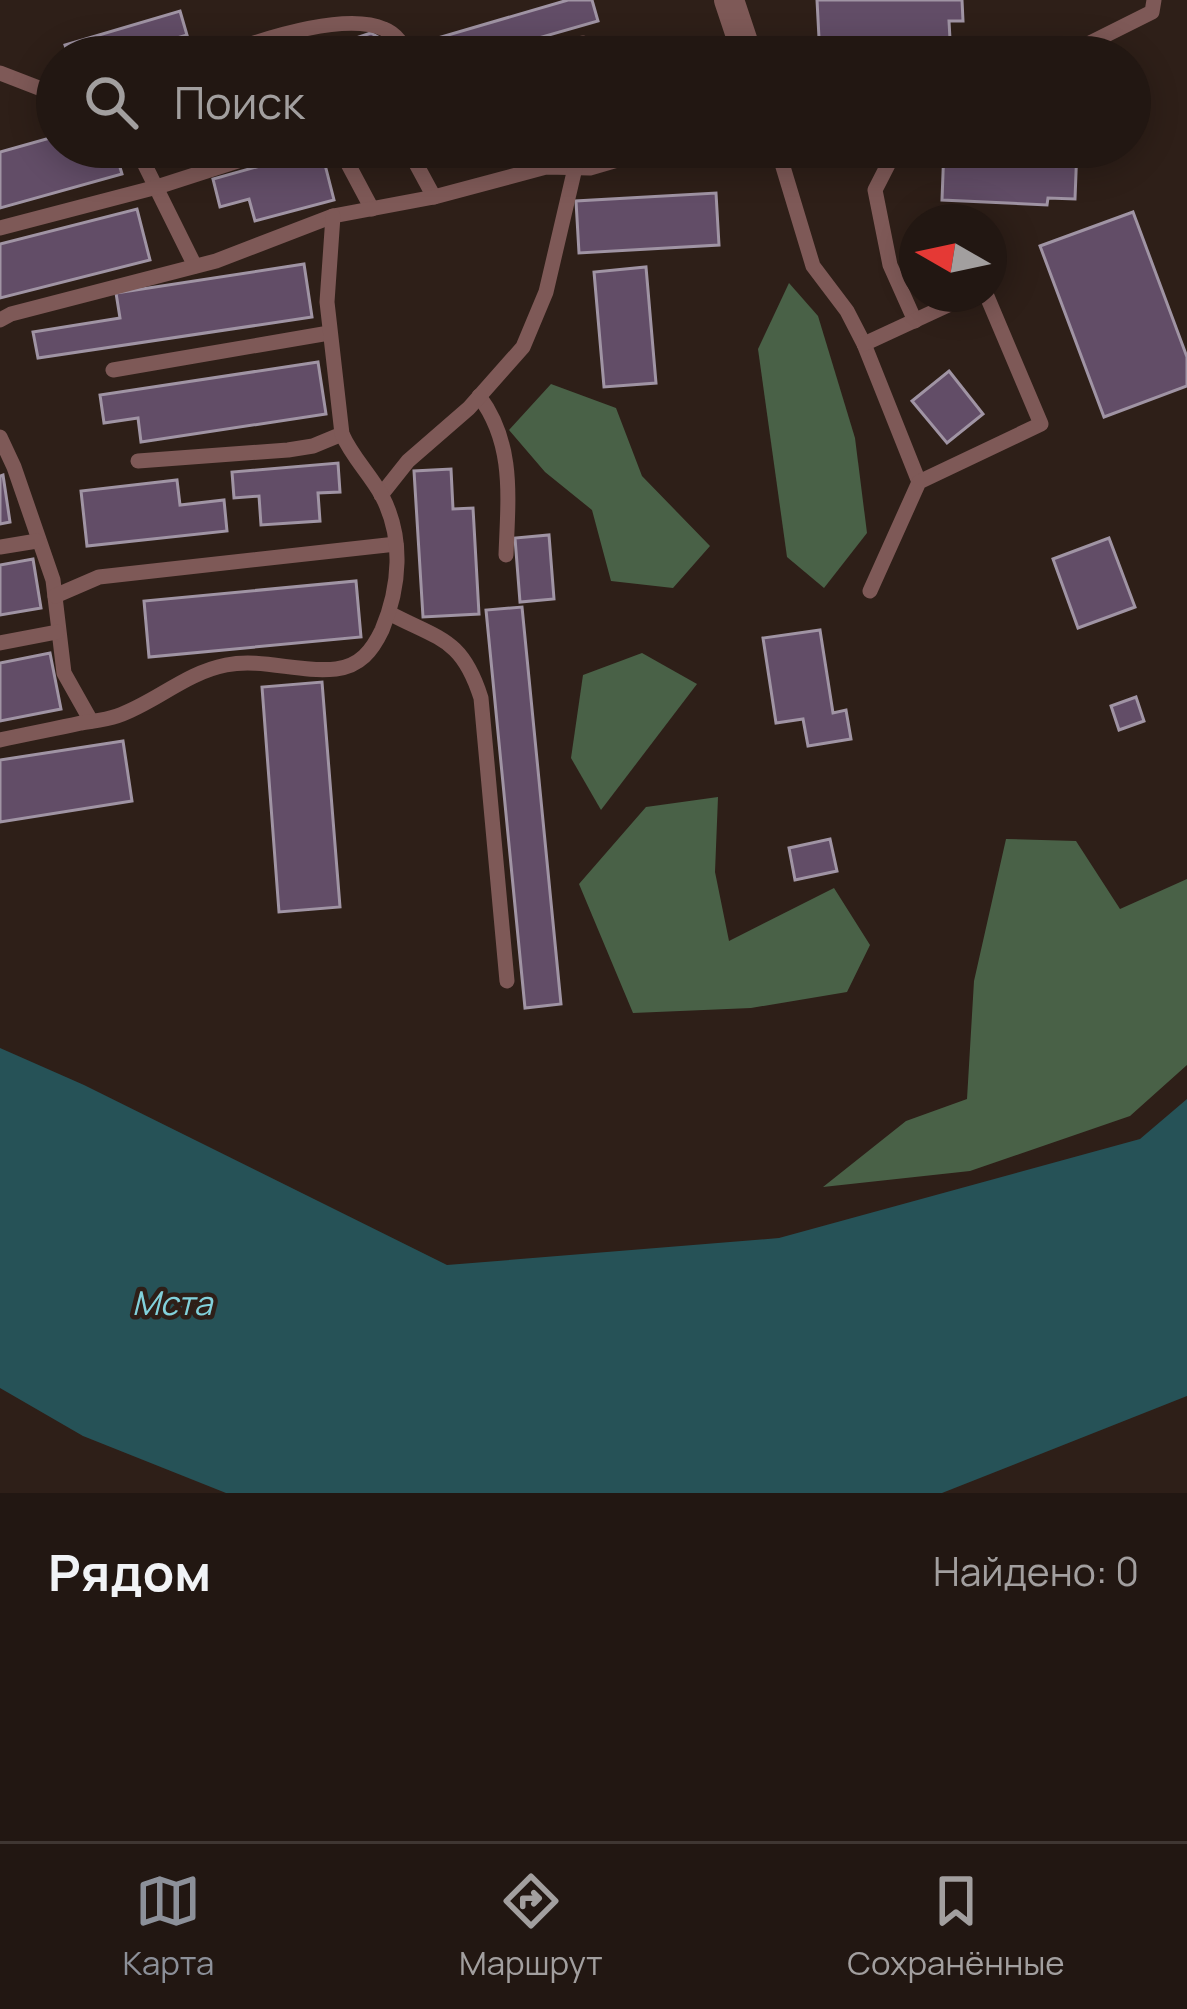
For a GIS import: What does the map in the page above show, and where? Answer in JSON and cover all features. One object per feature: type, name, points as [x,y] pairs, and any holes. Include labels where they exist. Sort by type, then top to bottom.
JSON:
[{"type":"street","points":[[729,0],[741,36]]},
{"type":"lane","points":[[1104,36],[1152,12],[1154,0]]},
{"type":"lane","points":[[275,36],[309,28],[370,25],[395,36]]},
{"type":"lane","points":[[0,74],[36,87]]},
{"type":"lane","points":[[147,168],[195,266]]},
{"type":"lane","points":[[0,228],[216,168]]},
{"type":"lane","points":[[350,168],[372,208]]},
{"type":"lane","points":[[418,168],[434,197]]},
{"type":"lane","points":[[0,320],[195,266],[333,217],[543,168]]},
{"type":"lane","points":[[381,495],[408,460],[436,438],[523,347],[545,292],[575,168],[590,168]]},
{"type":"lane","points":[[783,168],[813,266],[847,311],[864,344],[919,482]]},
{"type":"lane","points":[[886,168],[875,190],[890,265],[915,321]]},
{"type":"lane","points":[[0,740],[118,716],[187,679],[227,665],[315,670],[351,665],[369,653],[388,613],[397,576],[396,544],[381,495],[342,434],[327,302],[333,217]]},
{"type":"lane","points":[[864,344],[934,312]]},
{"type":"lane","points":[[870,591],[919,482],[1041,424],[994,312]]},
{"type":"lane","points":[[112,370],[329,333]]},
{"type":"lane","points":[[478,396],[493,416],[506,452],[506,555]]},
{"type":"lane","points":[[138,461],[313,446],[342,434]]},
{"type":"lane","points":[[2,446],[14,466],[52,580],[64,673],[91,721]]},
{"type":"lane","points":[[0,548],[38,541]]},
{"type":"lane","points":[[55,596],[99,577],[396,544]]},
{"type":"lane","points":[[388,613],[448,642],[463,655],[481,698],[507,981]]},
{"type":"lane","points":[[0,643],[57,632]]},
{"type":"green space","points":[[789,283],[818,316],[855,438],[867,533],[824,588],[787,557],[758,349]]},
{"type":"green space","points":[[551,384],[616,408],[642,476],[710,546],[673,588],[611,581],[592,510],[545,472],[509,430]]},
{"type":"green space","points":[[642,653],[697,684],[601,810],[571,758],[583,675]]},
{"type":"green space","points":[[718,797],[715,872],[729,941],[834,888],[870,945],[847,992],[751,1008],[633,1013],[579,884],[646,807]]},
{"type":"green space","points":[[1006,839],[1076,841],[1120,909],[1187,879],[1187,1065],[1130,1116],[970,1171],[823,1187],[906,1121],[967,1099],[974,981]]},
{"type":"water","name":"Мста","points":[[0,1048],[447,1265],[779,1238],[1140,1139],[1187,1099],[1187,1396],[942,1493],[226,1493],[83,1436],[0,1388]]},
{"type":"building","points":[[568,0],[592,0],[598,21],[546,36],[445,36]]},
{"type":"building","points":[[817,0],[962,0],[963,21],[949,21],[950,36],[819,36]]},
{"type":"building","points":[[180,11],[187,35],[184,36],[95,36]]},
{"type":"building","points":[[36,142],[36,168],[120,168],[122,174],[0,208],[0,152]]},
{"type":"building","points":[[253,168],[326,168],[334,200],[255,221],[249,199],[220,207],[213,179]]},
{"type":"building","points":[[943,168],[1076,168],[1075,199],[1048,198],[1047,205],[942,200]]},
{"type":"building","points":[[716,193],[719,245],[579,253],[576,201]]},
{"type":"building","points":[[137,209],[150,260],[0,298],[0,244]]},
{"type":"building","points":[[1133,212],[1187,357],[1187,386],[1104,417],[1040,246]]},
{"type":"building","points":[[304,264],[312,317],[38,358],[33,332],[120,318],[116,293]]},
{"type":"building","points":[[646,267],[656,383],[604,387],[594,272]]},
{"type":"building","points":[[318,362],[326,414],[141,442],[138,418],[104,423],[100,395]]},
{"type":"building","points":[[949,371],[983,414],[947,443],[912,401]]},
{"type":"building","points":[[338,463],[340,492],[318,493],[320,521],[261,525],[259,496],[234,498],[232,472]]},
{"type":"building","points":[[451,469],[453,509],[473,508],[479,614],[423,617],[414,471]]},
{"type":"building","points":[[0,476],[10,522],[0,524]]},
{"type":"building","points":[[177,480],[180,505],[224,500],[227,531],[87,546],[81,491]]},
{"type":"building","points":[[549,535],[554,599],[520,602],[515,538]]},
{"type":"building","points":[[1109,538],[1135,607],[1078,628],[1053,559]]},
{"type":"building","points":[[33,559],[41,608],[0,615],[0,565]]},
{"type":"building","points":[[356,581],[361,637],[149,657],[144,601]]},
{"type":"building","points":[[522,607],[561,1004],[525,1008],[486,610]]},
{"type":"building","points":[[820,630],[833,713],[846,710],[851,739],[808,746],[803,719],[776,723],[763,638]]},
{"type":"building","points":[[50,653],[61,709],[0,721],[0,663]]},
{"type":"building","points":[[322,682],[340,907],[279,912],[262,687]]},
{"type":"building","points":[[1136,697],[1144,721],[1119,730],[1111,706]]},
{"type":"building","points":[[123,741],[132,801],[0,822],[0,760]]},
{"type":"building","points":[[830,839],[837,871],[795,880],[789,848]]}]
